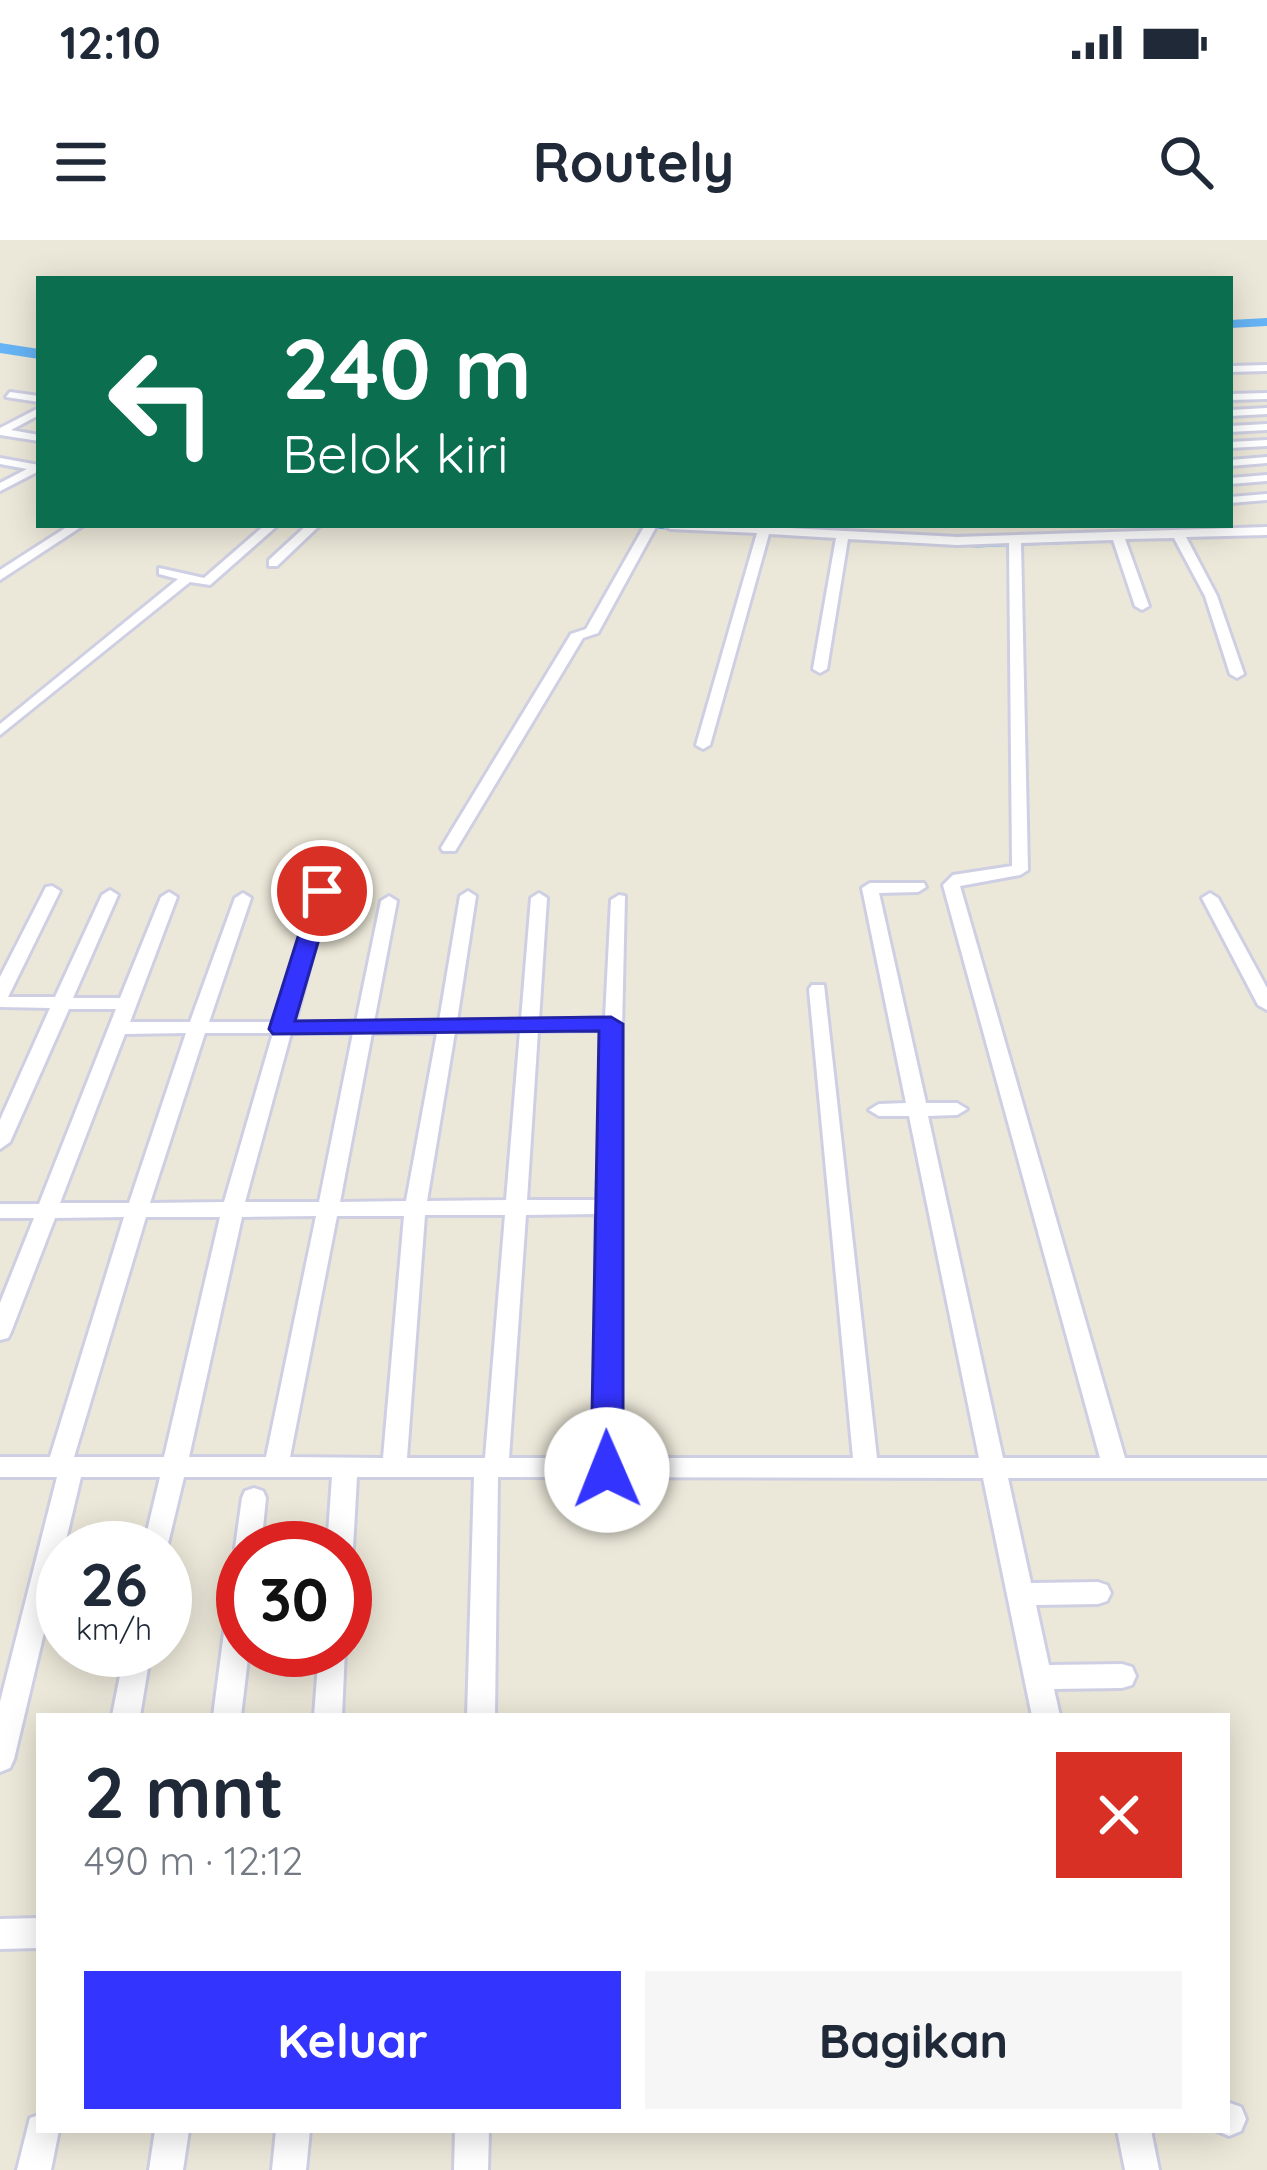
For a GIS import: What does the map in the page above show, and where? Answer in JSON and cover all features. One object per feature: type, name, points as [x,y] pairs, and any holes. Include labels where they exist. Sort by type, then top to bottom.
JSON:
[{"type":"street","points":[[1233,369],[1267,368]]},
{"type":"street","points":[[1233,382],[1267,382]]},
{"type":"street","points":[[10,395],[36,399]]},
{"type":"street","points":[[1233,397],[1267,396]]},
{"type":"street","points":[[1233,413],[1267,411]]},
{"type":"street","points":[[0,412],[36,416]]},
{"type":"street","points":[[1,432],[36,416]]},
{"type":"street","points":[[1233,429],[1267,427]]},
{"type":"street","points":[[1,432],[36,438]]},
{"type":"street","points":[[1233,445],[1267,443]]},
{"type":"street","points":[[0,488],[36,456]]},
{"type":"street","points":[[1233,463],[1267,460]]},
{"type":"street","points":[[0,461],[18,471]]},
{"type":"street","points":[[0,475],[36,468]]},
{"type":"street","points":[[1233,481],[1267,478]]},
{"type":"street","points":[[1233,500],[1267,497]]},
{"type":"street","points":[[0,576],[73,528]]},
{"type":"street","points":[[163,572],[210,581],[269,528]]},
{"type":"street","points":[[273,563],[311,528]]},
{"type":"street","points":[[449,848],[578,634],[591,633],[650,528]]},
{"type":"street","points":[[744,528],[1005,541],[1267,531]]},
{"type":"street","points":[[997,528],[1005,541],[1020,870],[951,885],[1115,1467]]},
{"type":"street","points":[[703,745],[764,531]]},
{"type":"street","points":[[820,669],[834,532]]},
{"type":"street","points":[[1180,536],[1217,612],[1238,674]]},
{"type":"street","points":[[1119,538],[1142,606]]},
{"type":"street","points":[[0,731],[187,578]]},
{"type":"street","points":[[918,887],[870,888],[1045,1713]]},
{"type":"street","points":[[52,890],[0,998],[127,1004]]},
{"type":"street","points":[[161,1521],[233,1208],[322,891]]},
{"type":"street","points":[[0,1142],[110,895]]},
{"type":"street","points":[[394,1468],[415,1210],[468,896]]},
{"type":"street","points":[[0,1332],[170,897]]},
{"type":"street","points":[[0,1759],[65,1468],[137,1210],[243,898]]},
{"type":"street","points":[[481,1713],[491,1468],[539,898]]},
{"type":"street","points":[[1210,898],[1267,1005]]},
{"type":"street","points":[[607,1470],[607,1207],[619,900]]},
{"type":"street","points":[[276,1468],[389,901]]},
{"type":"street","points":[[818,989],[866,1468]]},
{"type":"street","points":[[119,1028],[364,1030],[611,1024]]},
{"type":"street","points":[[879,1110],[957,1109]]},
{"type":"street","points":[[0,1210],[607,1207]]},
{"type":"street","points":[[0,1467],[1267,1468]]},
{"type":"street","points":[[342,1521],[345,1469]]},
{"type":"street","points":[[251,1521],[254,1498]]},
{"type":"street","points":[[1020,1594],[1098,1593]]},
{"type":"street","points":[[1038,1677],[1122,1676]]},
{"type":"street","points":[[127,1713],[133,1677]]},
{"type":"street","points":[[227,1713],[232,1677]]},
{"type":"street","points":[[328,1713],[330,1677]]},
{"type":"street","points":[[0,1934],[36,1933]]},
{"type":"street","points":[[34,2170],[40,2133]]},
{"type":"street","points":[[166,2170],[172,2133]]},
{"type":"street","points":[[289,2170],[293,2133]]},
{"type":"street","points":[[471,2170],[472,2133]]},
{"type":"street","points":[[1135,2133],[1142,2170]]},
{"type":"waterway","points":[[1233,324],[1267,322]]},
{"type":"waterway","points":[[0,348],[36,354]]},
{"type":"waterway","points":[[0,465],[25,470]]},
{"type":"waterway","points":[[669,528],[977,546],[1267,534]]},
{"type":"route","points":[[322,891],[281,1029],[611,1024],[604,1365],[607,1470]]}]
